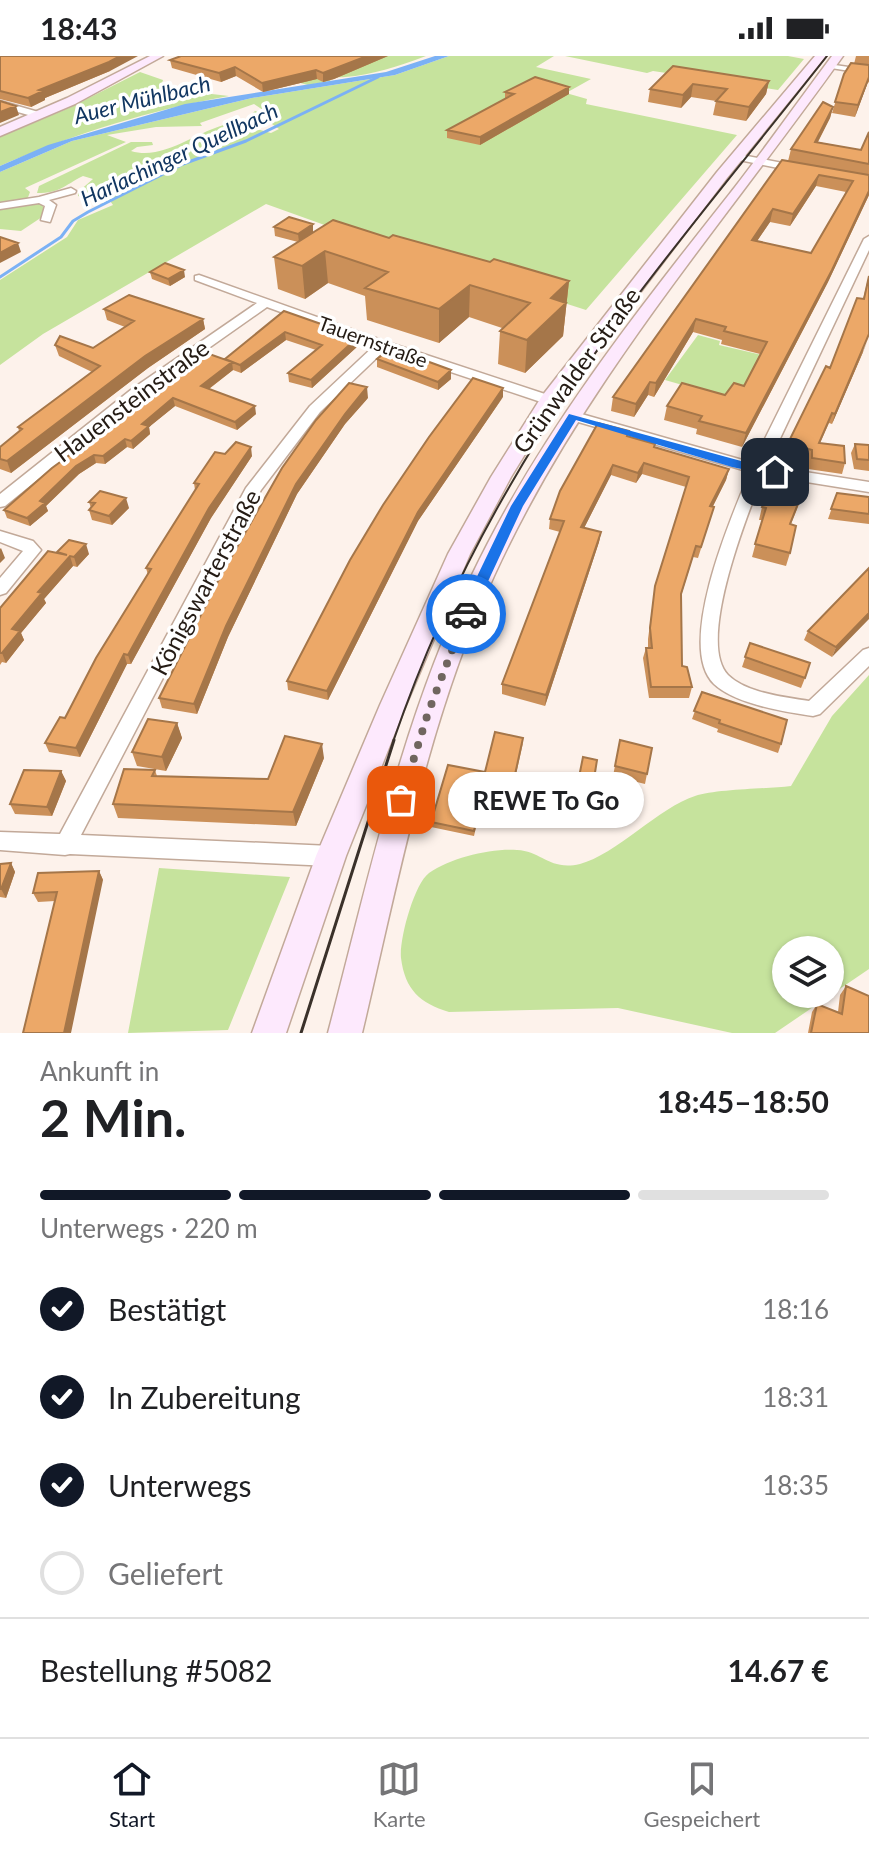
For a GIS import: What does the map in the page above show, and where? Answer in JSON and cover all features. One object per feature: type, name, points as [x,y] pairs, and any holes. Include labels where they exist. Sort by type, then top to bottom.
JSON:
[{"type":"main road","points":[[0,132],[158,56]]},
{"type":"main road","name":"Grünwalder Straße","points":[[345,1033],[401,800],[445,665],[561,408],[737,157],[830,59]]},
{"type":"main road","name":"Grünwalder Straße","points":[[269,1033],[331,856],[453,566],[501,477],[561,408],[615,353],[760,161],[830,59]]},
{"type":"street","points":[[830,59],[869,72]]},
{"type":"street","points":[[0,104],[39,115]]},
{"type":"street","points":[[737,157],[806,170]]},
{"type":"street","points":[[0,206],[71,191]]},
{"type":"street","points":[[40,200],[51,205],[46,220]]},
{"type":"street","points":[[869,239],[861,275],[756,469],[732,535],[710,616],[708,652],[719,678],[786,706],[813,709],[869,655]]},
{"type":"street","name":"Tauernstraße","points":[[199,278],[561,408],[756,469],[869,487]]},
{"type":"street","name":"Hauensteinstraße","points":[[0,502],[137,392],[266,302]]},
{"type":"street","name":"Königswarterstraße","points":[[65,846],[254,488],[315,409],[383,345]]},
{"type":"street","points":[[0,536],[33,550],[0,589]]},
{"type":"street","points":[[0,841],[331,856]]},
{"type":"green space","points":[[196,56],[426,56],[376,72],[326,77],[331,81],[308,85]]},
{"type":"green space","points":[[449,56],[554,56],[536,67],[591,79],[566,93],[587,99],[586,104],[737,135],[586,310],[266,204],[43,334],[0,365],[0,280],[67,237],[78,220],[113,205],[108,198],[90,200],[78,196],[78,192],[93,179],[83,176],[52,192],[37,193],[39,186],[131,142],[152,142],[153,145],[131,151],[156,152],[228,124],[271,133],[279,129],[265,119],[250,116],[255,111],[261,113],[263,110],[254,104],[200,123],[202,126],[156,127],[107,135],[126,142],[25,188],[30,192],[27,200],[0,203],[0,172],[72,141],[252,98],[395,75]]},
{"type":"green space","points":[[565,56],[788,56],[804,59],[778,90],[653,71],[647,73]]},
{"type":"green space","points":[[140,72],[163,80],[159,92],[186,91],[229,96],[113,124],[0,166],[0,137],[69,108]]},
{"type":"green space","points":[[41,204],[45,215],[21,231],[0,229],[0,208]]},
{"type":"green space","points":[[698,335],[720,341],[719,345],[762,355],[739,397],[728,398],[665,380]]},
{"type":"green space","points":[[869,675],[869,969],[844,986],[844,936],[772,936],[772,1008],[812,1008],[775,1033],[732,1033],[618,1008],[449,1012],[422,999],[410,987],[401,958],[402,939],[418,888],[429,873],[438,868],[483,852],[506,850],[526,851],[561,865],[580,864],[608,851],[667,810],[695,796],[791,786],[832,716]]},
{"type":"green space","points":[[159,868],[290,877],[228,1030],[128,1033]]},
{"type":"water","points":[[435,56],[449,56],[395,75],[252,98],[72,141],[0,172],[0,166],[48,145],[185,104],[386,72]]},
{"type":"building","points":[[0,56],[120,56],[39,90],[43,91],[28,98],[0,91]]},
{"type":"building","points":[[181,56],[367,56],[323,73],[316,70],[262,83],[235,67],[219,73],[170,60]]},
{"type":"building","points":[[851,63],[869,65],[869,77],[858,105],[835,102]]},
{"type":"building","points":[[673,66],[769,81],[749,107],[716,101],[727,89],[693,84],[683,95],[650,89]]},
{"type":"building","points":[[535,77],[569,87],[480,137],[447,130],[514,94],[505,92]]},
{"type":"building","points":[[0,101],[16,106],[0,112]]},
{"type":"building","points":[[823,102],[833,107],[815,142],[861,150],[869,132],[869,164],[791,149]]},
{"type":"building","points":[[782,160],[869,175],[869,191],[832,270],[746,433],[699,421],[702,416],[667,406],[682,383],[725,395],[734,383],[744,386],[767,342],[724,331],[726,327],[696,319],[656,383],[650,382],[636,404],[613,397]],"holes":[[[819,175],[853,181],[811,253],[752,240],[773,209],[793,214]]]},
{"type":"building","points":[[289,217],[313,224],[298,234],[274,227]]},
{"type":"building","points":[[333,220],[389,238],[393,235],[490,262],[494,259],[569,281],[551,298],[566,303],[527,340],[500,331],[530,303],[470,285],[439,309],[365,288],[388,272],[325,251],[302,266],[274,257]]},
{"type":"building","points":[[0,237],[18,243],[0,253]]},
{"type":"building","points":[[165,263],[184,270],[168,279],[150,272]]},
{"type":"building","points":[[869,276],[869,334],[835,414],[832,413],[819,443],[844,446],[845,463],[812,458],[812,450],[788,443],[826,366],[830,368],[857,298],[864,299]]},
{"type":"building","points":[[129,295],[203,319],[145,356],[7,461],[0,459],[0,447],[22,429],[18,427],[100,366],[55,345],[60,336],[93,348],[134,321],[104,309]]},
{"type":"building","points":[[284,311],[358,337],[311,380],[288,373],[322,345],[285,332],[240,365],[225,359]]},
{"type":"building","points":[[391,348],[451,370],[438,382],[377,359]]},
{"type":"building","points":[[198,350],[232,362],[201,386],[255,406],[235,422],[173,398],[142,424],[149,426],[131,441],[125,439],[103,456],[94,455],[76,466],[40,501],[45,503],[27,518],[4,510],[52,468],[134,408],[129,406]]},
{"type":"building","points":[[473,378],[503,388],[418,512],[327,691],[287,681],[350,560],[383,505]]},
{"type":"building","points":[[349,383],[367,387],[296,484],[226,626],[194,704],[159,698],[220,577],[282,468],[316,420]]},
{"type":"building","points":[[598,423],[629,431],[627,436],[655,444],[654,447],[729,469],[710,506],[714,507],[701,547],[696,546],[681,594],[682,666],[687,667],[692,687],[651,687],[646,648],[652,648],[650,628],[655,586],[689,477],[644,463],[638,473],[613,465],[581,527],[601,532],[546,695],[502,684],[564,521],[550,519],[560,491]]},
{"type":"building","points":[[236,442],[251,447],[209,508],[128,655],[124,654],[76,748],[45,743],[60,717],[65,718],[96,658],[151,569],[146,568],[199,484],[194,483],[215,452],[225,454]]},
{"type":"building","points":[[855,444],[869,445],[869,460],[857,459]]},
{"type":"building","points":[[775,478],[805,486],[790,524],[796,526],[790,553],[755,544],[766,508],[762,507]]},
{"type":"building","points":[[100,491],[126,498],[109,516],[89,510],[95,503],[89,502]]},
{"type":"building","points":[[837,493],[869,497],[869,514],[831,509]]},
{"type":"building","points":[[69,540],[86,544],[74,557],[70,556],[38,592],[42,593],[12,629],[20,631],[0,653],[0,608],[48,551],[67,555],[57,552]]},
{"type":"building","points":[[869,568],[869,613],[836,647],[808,631]]},
{"type":"building","points":[[750,643],[810,663],[805,678],[745,657]]},
{"type":"building","points":[[702,692],[787,720],[781,744],[694,711]]},
{"type":"building","points":[[148,719],[177,723],[162,757],[132,752]]},
{"type":"building","points":[[495,732],[523,738],[514,779],[536,783],[532,802],[483,792],[474,831],[431,822],[448,765],[485,772]]},
{"type":"building","points":[[285,736],[322,744],[293,812],[113,804],[124,769],[155,770],[152,776],[268,779]]},
{"type":"building","points":[[620,740],[652,748],[647,774],[615,766]]},
{"type":"building","points":[[583,757],[597,760],[593,785],[578,782]]},
{"type":"building","points":[[24,770],[61,771],[47,807],[10,804]]},
{"type":"building","points":[[11,863],[1,889],[0,889],[0,864]]},
{"type":"building","points":[[99,871],[64,1033],[23,1033],[57,892],[33,893],[38,873]]},
{"type":"building","points":[[846,986],[869,996],[869,1033],[811,1033],[816,1008],[827,1008],[842,1014]]},
{"type":"waterway","name":"Harlachinger Quellbach","points":[[0,277],[61,237],[73,221],[88,212],[183,164],[246,141],[378,77]]},
{"type":"tram line","points":[[393,742],[431,642],[461,578],[493,515],[545,427],[661,264],[827,56]]},
{"type":"tram line","points":[[301,1033],[394,740]]},
{"type":"way so far","points":[[401,800],[428,713],[466,614]]},
{"type":"place","name":"REWE To Go","points":[[401,800]]},
{"type":"route","points":[[466,614],[517,506],[573,416],[736,464],[775,472]]},
{"type":"water label","name":"Auer Mühlbach","points":[[142,99]]}]
